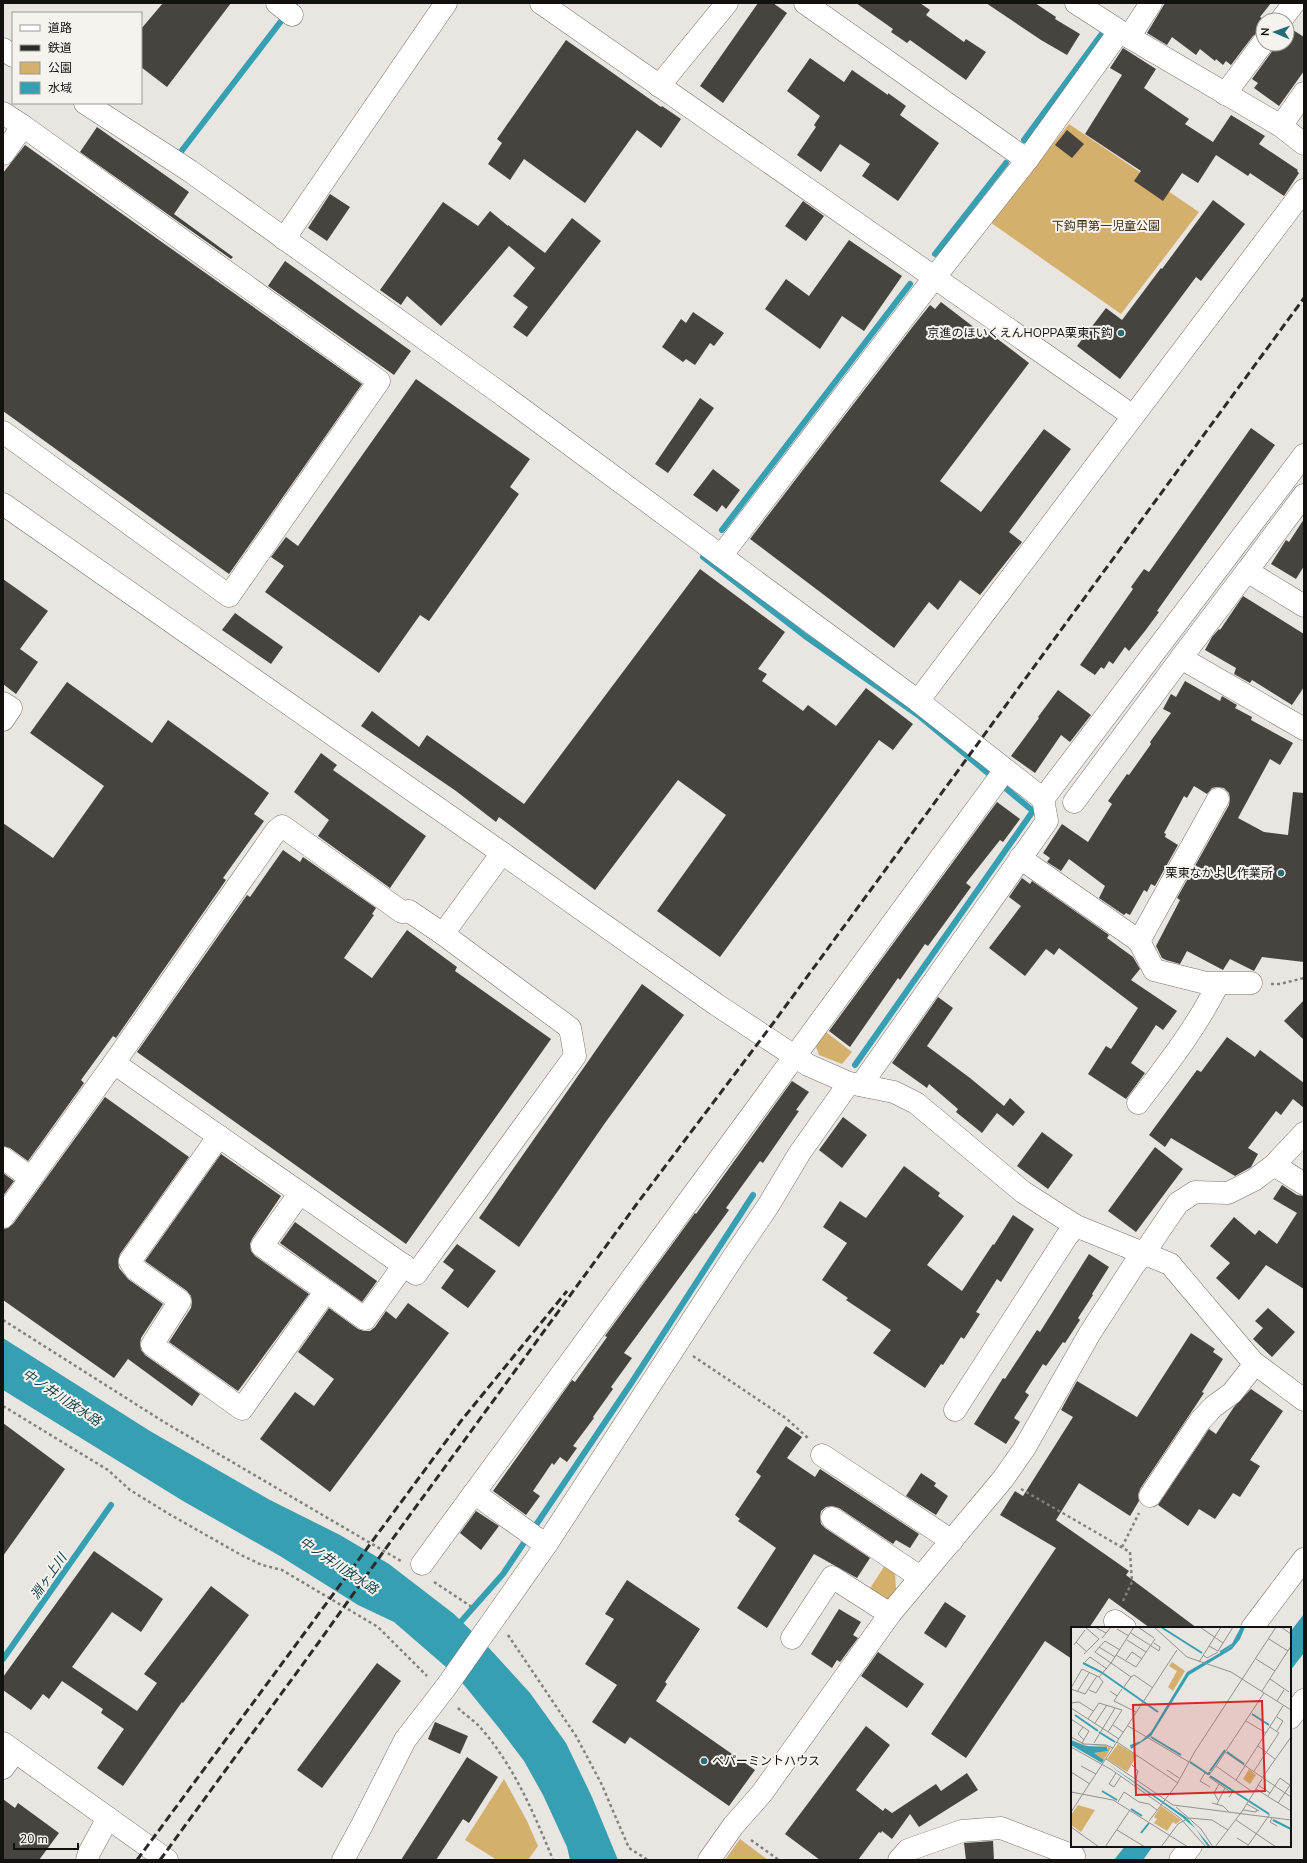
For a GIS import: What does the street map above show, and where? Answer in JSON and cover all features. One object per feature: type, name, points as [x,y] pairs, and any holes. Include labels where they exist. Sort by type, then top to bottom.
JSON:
[{"type":"street","points":[[284,239],[446,3]]},
{"type":"street","points":[[541,3],[1133,416]]},
{"type":"street","points":[[659,86],[727,3]]},
{"type":"street","points":[[805,3],[1027,160]]},
{"type":"street","points":[[1076,3],[1124,35],[1280,126],[1304,144]]},
{"type":"street","points":[[721,556],[934,278],[1124,35],[1151,3]]},
{"type":"street","points":[[1287,12],[1294,3]]},
{"type":"street","points":[[3,49],[12,55]]},
{"type":"street","points":[[1225,94],[1256,52]]},
{"type":"street","points":[[1280,126],[1304,93]]},
{"type":"street","points":[[87,104],[184,167],[496,390],[918,701],[1043,799],[1047,820],[855,1084],[799,1154],[768,1206],[546,1546],[443,1690],[405,1740],[343,1860]]},
{"type":"street","points":[[3,113],[379,381],[229,596],[3,432]]},
{"type":"street","points":[[3,154],[23,126]]},
{"type":"street","points":[[918,701],[1304,190]]},
{"type":"street","points":[[1043,799],[1304,455]]},
{"type":"street","points":[[1074,802],[1304,495]]},
{"type":"street","points":[[3,504],[717,1005],[796,1057],[830,1076],[855,1084],[894,1092],[916,1103],[1023,1192],[1076,1226],[1170,1264],[1255,1364],[1304,1400]]},
{"type":"street","points":[[1247,571],[1304,606]]},
{"type":"street","points":[[1181,658],[1304,728]]},
{"type":"street","points":[[3,703],[11,708],[3,720]]},
{"type":"street","points":[[421,1570],[474,1493],[796,1057],[1005,770]]},
{"type":"street","points":[[1139,941],[1218,800]]},
{"type":"street","points":[[3,1217],[276,831],[282,826],[402,912],[409,911],[443,934],[570,1028],[575,1056],[416,1274],[114,1062]]},
{"type":"street","points":[[443,934],[502,853]]},
{"type":"street","points":[[1020,858],[1139,941],[1154,970],[1206,983],[1251,983]]},
{"type":"street","points":[[1138,1103],[1211,998],[1218,984]]},
{"type":"street","points":[[709,1860],[733,1826],[762,1793],[890,1614],[1003,1479],[1024,1449],[1090,1333],[1134,1265],[1144,1253],[1178,1202],[1195,1192],[1228,1193],[1254,1180],[1274,1165],[1304,1133]]},
{"type":"street","points":[[219,1136],[130,1261],[135,1269],[180,1301],[152,1345],[242,1409],[326,1291]]},
{"type":"street","points":[[3,1158],[31,1178]]},
{"type":"street","points":[[1274,1165],[1304,1184]]},
{"type":"street","points":[[300,1192],[262,1246],[365,1319],[404,1265]]},
{"type":"street","points":[[954,1410],[1067,1236],[1076,1226]]},
{"type":"street","points":[[1150,1496],[1200,1421],[1213,1407],[1232,1393],[1255,1364]]},
{"type":"street","points":[[822,1455],[952,1541]]},
{"type":"street","points":[[474,1493],[546,1546]]},
{"type":"street","points":[[832,1518],[920,1577]]},
{"type":"street","points":[[1253,1627],[1304,1559]]},
{"type":"street","points":[[792,1638],[832,1577],[890,1614]]},
{"type":"street","points":[[1291,1717],[1304,1700]]},
{"type":"street","points":[[7,1754],[108,1818],[168,1860]]},
{"type":"street","points":[[87,1860],[108,1818]]},
{"type":"street","points":[[899,1860],[908,1850],[962,1830],[1001,1828],[1076,1854]]},
{"type":"street","points":[[1180,1860],[1190,1847]]},
{"type":"path","points":[[1251,983],[1280,984],[1304,978]]},
{"type":"path","points":[[3,1320],[164,1422],[421,1570],[465,1601]]},
{"type":"path","points":[[676,1345],[787,1419],[804,1433],[822,1455]]},
{"type":"path","points":[[3,1406],[108,1470],[130,1490],[170,1514],[243,1556],[262,1565],[282,1570],[378,1627],[478,1726],[508,1766],[537,1821],[553,1860]]},
{"type":"path","points":[[1003,1479],[1130,1552],[1132,1577],[1120,1619]]},
{"type":"path","points":[[1122,1547],[1145,1502],[1150,1496]]},
{"type":"path","points":[[489,1624],[502,1627],[523,1655],[548,1696],[559,1709],[576,1736],[601,1783],[629,1848],[648,1860]]},
{"type":"path","points":[[748,1838],[779,1860]]},
{"type":"green space","name":"下鈎甲第一児童公園","points":[[1069,124],[1199,212],[1121,314],[990,222]]},
{"type":"green space","points":[[826,1032],[852,1052],[842,1064],[819,1055],[816,1047]]},
{"type":"green space","points":[[885,1565],[895,1572],[896,1590],[887,1602],[869,1590]]},
{"type":"green space","points":[[504,1779],[527,1821],[538,1846],[528,1860],[497,1860],[465,1840]]},
{"type":"green space","points":[[740,1839],[768,1860],[725,1860]]},
{"type":"water","name":"中ノ井川放水路","points":[[3,1338],[150,1431],[270,1500],[340,1535],[389,1564],[454,1614],[489,1648],[530,1693],[566,1743],[592,1797],[618,1860],[570,1860],[567,1847],[543,1795],[524,1761],[464,1685],[446,1667],[394,1622],[358,1605],[280,1556],[183,1501],[3,1390]]},
{"type":"water","points":[[1304,1614],[1304,1653],[1291,1670],[1291,1631]]},
{"type":"water","points":[[1124,1847],[1152,1847],[1143,1860],[1114,1860]]},
{"type":"building","points":[[163,3],[231,3],[167,87],[142,68],[142,28]]},
{"type":"building","points":[[758,3],[773,3],[787,13],[723,103],[700,86]]},
{"type":"building","points":[[856,3],[920,3],[930,10],[926,15],[964,42],[966,39],[986,52],[966,80],[910,40],[907,43],[891,32],[893,29]]},
{"type":"building","points":[[986,3],[1035,3],[1056,17],[1055,19],[1080,34],[1067,55],[1041,40]]},
{"type":"building","points":[[1165,3],[1271,3],[1264,12],[1255,12],[1255,34],[1231,65],[1226,61],[1223,65],[1216,59],[1215,61],[1200,49],[1196,55],[1172,37],[1167,45],[1147,33]]},
{"type":"building","points":[[1295,31],[1304,37],[1304,71],[1279,106],[1254,88],[1258,83],[1252,79],[1272,52],[1295,52]]},
{"type":"building","points":[[566,40],[661,107],[662,106],[681,119],[661,148],[637,130],[585,203],[524,159],[510,180],[488,164],[502,143],[497,139]]},
{"type":"building","points":[[1123,48],[1156,69],[1144,88],[1189,119],[1185,124],[1213,142],[1231,115],[1265,136],[1259,144],[1298,170],[1297,171],[1299,173],[1284,196],[1250,173],[1248,176],[1216,155],[1198,183],[1182,173],[1163,201],[1134,181],[1141,171],[1085,134],[1122,75],[1110,68]]},
{"type":"building","points":[[810,58],[844,82],[852,70],[888,95],[888,93],[906,106],[900,115],[939,143],[898,201],[862,176],[870,164],[840,144],[821,172],[797,155],[816,127],[814,125],[820,116],[787,91]]},
{"type":"building","points":[[97,127],[189,192],[174,214],[233,257],[231,259],[80,152]]},
{"type":"building","points":[[1067,130],[1084,144],[1072,158],[1055,145]]},
{"type":"building","points":[[25,145],[362,384],[229,574],[3,411],[3,173]]},
{"type":"building","points":[[330,194],[350,207],[327,241],[308,228]]},
{"type":"building","points":[[1213,200],[1245,224],[1201,281],[1196,277],[1120,379],[1077,346],[1106,308],[1122,320]]},
{"type":"building","points":[[803,201],[824,216],[806,241],[785,226]]},
{"type":"building","points":[[443,202],[478,226],[490,211],[545,253],[572,218],[601,241],[527,337],[513,327],[528,307],[513,296],[535,268],[509,246],[441,326],[407,296],[401,305],[380,290]]},
{"type":"building","points":[[849,240],[902,276],[864,331],[842,316],[820,349],[765,309],[786,279],[809,296]]},
{"type":"building","points":[[285,261],[411,351],[394,375],[268,286]]},
{"type":"building","points":[[941,302],[984,335],[987,331],[1029,363],[940,481],[981,512],[1044,429],[1071,449],[1009,532],[1022,542],[980,595],[960,580],[938,610],[929,602],[894,648],[750,539],[930,305],[935,309]]},
{"type":"building","points":[[693,312],[724,333],[714,346],[710,343],[695,365],[686,359],[683,362],[662,347],[681,319],[686,323]]},
{"type":"building","points":[[416,379],[530,459],[510,487],[519,494],[429,621],[420,615],[379,673],[265,592],[284,566],[271,557],[286,537],[298,546]]},
{"type":"building","points":[[700,398],[714,408],[668,473],[655,464]]},
{"type":"building","points":[[1251,428],[1275,445],[1157,611],[1159,612],[1129,651],[1125,647],[1113,664],[1109,661],[1104,669],[1101,667],[1095,675],[1080,665],[1133,589],[1131,587],[1144,569],[1149,572]]},
{"type":"building","points":[[713,469],[740,490],[726,509],[722,505],[717,512],[693,495]]},
{"type":"building","points":[[1304,519],[1304,566],[1296,579],[1271,564],[1286,540],[1289,542]]},
{"type":"building","points":[[700,569],[785,632],[758,669],[767,674],[762,681],[803,711],[808,705],[836,726],[866,688],[913,724],[893,750],[879,740],[720,957],[657,911],[726,815],[678,780],[595,890],[499,817],[496,822],[456,791],[361,726],[372,711],[419,747],[427,735],[524,804]]},
{"type":"building","points":[[3,579],[48,611],[20,649],[38,662],[16,694],[3,684]]},
{"type":"building","points":[[1243,596],[1304,634],[1304,687],[1292,705],[1252,680],[1250,683],[1234,674],[1236,668],[1205,650],[1212,637],[1219,629],[1220,630]]},
{"type":"building","points":[[235,613],[283,647],[271,664],[222,630]]},
{"type":"building","points":[[1185,681],[1220,701],[1222,696],[1237,705],[1235,708],[1252,717],[1251,720],[1293,743],[1280,765],[1270,759],[1238,818],[1264,832],[1288,835],[1293,792],[1304,793],[1304,962],[1262,957],[1254,971],[1230,959],[1223,970],[1187,951],[1180,964],[1166,960],[1162,958],[1156,946],[1180,900],[1177,898],[1229,805],[1229,793],[1224,788],[1212,788],[1207,794],[1194,786],[1187,798],[1184,796],[1164,833],[1166,834],[1165,837],[1178,845],[1155,886],[1151,884],[1147,892],[1144,890],[1130,915],[1126,913],[1124,915],[1099,898],[1105,886],[1069,859],[1061,871],[1047,862],[1050,858],[1043,853],[1062,824],[1088,842],[1112,804],[1108,801],[1127,774],[1129,775],[1171,713],[1163,709],[1171,694],[1176,697]]},
{"type":"building","points":[[67,682],[152,743],[168,720],[269,793],[254,814],[264,821],[223,878],[226,880],[116,1038],[113,1036],[81,1080],[84,1083],[28,1161],[10,1148],[3,1146],[3,823],[53,858],[104,786],[30,733]]},
{"type":"building","points":[[1058,690],[1091,715],[1070,742],[1061,735],[1035,773],[1011,756]]},
{"type":"building","points":[[321,753],[337,765],[333,770],[426,836],[390,888],[318,836],[329,820],[294,792]]},
{"type":"building","points":[[997,802],[1020,819],[1003,842],[1000,840],[966,883],[971,887],[928,946],[925,944],[900,980],[898,978],[850,1047],[829,1031]]},
{"type":"building","points":[[283,850],[300,862],[303,857],[376,908],[372,914],[374,915],[344,958],[372,978],[407,930],[457,967],[455,971],[551,1039],[406,1244],[137,1052],[247,895],[250,897]]},
{"type":"building","points":[[1022,878],[1030,884],[1032,881],[1109,935],[1107,938],[1133,957],[1140,969],[1131,980],[1177,1011],[1163,1030],[1156,1025],[1131,1063],[1145,1073],[1126,1099],[1088,1074],[1106,1046],[1111,1049],[1138,1008],[1059,948],[1054,955],[1046,949],[1025,976],[989,948],[1021,906],[1009,897]]},
{"type":"building","points":[[642,984],[684,1015],[605,1123],[519,1247],[479,1218]]},
{"type":"building","points":[[938,997],[953,1008],[927,1046],[1004,1106],[1010,1098],[1025,1112],[1013,1126],[997,1113],[982,1133],[956,1112],[958,1109],[929,1084],[927,1088],[892,1063]]},
{"type":"building","points":[[1304,1000],[1304,1040],[1284,1021]]},
{"type":"building","points":[[1227,1037],[1255,1057],[1260,1050],[1304,1083],[1304,1108],[1293,1099],[1281,1115],[1276,1111],[1248,1148],[1258,1154],[1251,1167],[1235,1176],[1171,1138],[1165,1147],[1149,1135],[1197,1070],[1201,1072]]},
{"type":"building","points":[[792,1081],[809,1092],[796,1110],[799,1111],[763,1163],[760,1161],[726,1208],[729,1210],[624,1353],[632,1358],[611,1387],[613,1389],[593,1417],[594,1418],[573,1446],[577,1448],[567,1462],[560,1457],[554,1465],[552,1463],[533,1491],[540,1496],[526,1515],[493,1491],[572,1380],[575,1382],[607,1337],[605,1336],[695,1213],[696,1214]]},
{"type":"building","points":[[105,1097],[189,1157],[120,1254],[118,1261],[119,1268],[128,1279],[163,1304],[141,1338],[141,1350],[145,1355],[200,1394],[192,1406],[128,1359],[114,1378],[3,1300],[3,1229],[8,1228],[13,1224]]},
{"type":"building","points":[[843,1117],[867,1135],[842,1168],[819,1150]]},
{"type":"building","points":[[1042,1132],[1073,1155],[1048,1189],[1017,1166]]},
{"type":"building","points":[[1155,1147],[1183,1169],[1136,1232],[1108,1211]]},
{"type":"building","points":[[221,1154],[281,1196],[252,1239],[250,1244],[251,1251],[255,1256],[309,1294],[238,1391],[169,1342],[191,1308],[191,1296],[187,1291],[145,1261]]},
{"type":"building","points":[[904,1166],[940,1193],[938,1196],[964,1216],[927,1265],[962,1291],[1013,1215],[1034,1229],[1001,1282],[997,1279],[976,1312],[980,1314],[964,1339],[961,1337],[943,1365],[941,1364],[925,1388],[873,1353],[891,1330],[846,1300],[848,1298],[822,1280],[847,1243],[823,1227],[840,1201],[866,1218]]},
{"type":"building","points":[[3,1173],[14,1181],[3,1196]]},
{"type":"building","points":[[1282,1185],[1297,1195],[1304,1196],[1304,1289],[1266,1265],[1239,1300],[1216,1278],[1230,1263],[1210,1246],[1234,1217],[1255,1235],[1259,1230],[1277,1244],[1297,1213],[1273,1199]]},
{"type":"building","points":[[295,1222],[377,1281],[362,1302],[280,1243]]},
{"type":"building","points":[[457,1244],[496,1271],[468,1308],[441,1288],[454,1270],[443,1262]]},
{"type":"building","points":[[1089,1254],[1109,1267],[1078,1318],[1080,1320],[1065,1343],[1063,1342],[1046,1366],[1043,1364],[1025,1392],[1029,1395],[1014,1418],[1020,1422],[1006,1444],[974,1424],[1003,1378],[1005,1379],[1037,1330],[1040,1332]]},
{"type":"building","points":[[408,1303],[449,1333],[330,1492],[260,1439],[295,1392],[314,1406],[334,1379],[298,1352],[329,1308],[358,1329],[370,1331],[375,1327],[386,1311],[396,1319]]},
{"type":"building","points":[[1268,1308],[1295,1332],[1272,1357],[1253,1339],[1263,1328],[1255,1321]]},
{"type":"building","points":[[1191,1333],[1215,1349],[1213,1352],[1223,1359],[1202,1392],[1204,1393],[1140,1489],[1138,1495],[1139,1501],[1130,1516],[1079,1483],[1056,1520],[1129,1571],[1126,1575],[1196,1627],[1149,1627],[1109,1598],[1090,1627],[1071,1627],[1071,1658],[1045,1641],[966,1758],[931,1734],[1056,1548],[1000,1515],[1015,1491],[1023,1496],[1073,1417],[1061,1410],[1077,1381],[1137,1417]]},
{"type":"building","points":[[1251,1389],[1283,1411],[1250,1460],[1260,1466],[1240,1497],[1233,1493],[1215,1519],[1199,1509],[1188,1526],[1158,1505],[1209,1429],[1216,1434],[1234,1407]]},
{"type":"building","points":[[3,1423],[65,1469],[3,1556]]},
{"type":"building","points":[[786,1426],[802,1437],[787,1458],[815,1477],[820,1469],[919,1534],[910,1548],[896,1540],[893,1544],[839,1508],[832,1506],[826,1507],[821,1511],[821,1524],[870,1558],[857,1578],[814,1554],[767,1628],[737,1608],[776,1548],[738,1521],[740,1519],[735,1515],[761,1476],[756,1472]]},
{"type":"building","points":[[921,1473],[936,1483],[934,1486],[948,1496],[936,1515],[906,1496]]},
{"type":"building","points":[[476,1511],[499,1526],[481,1550],[460,1533]]},
{"type":"building","points":[[94,1551],[163,1599],[141,1632],[112,1612],[72,1667],[137,1711],[157,1683],[144,1674],[211,1586],[249,1615],[183,1703],[182,1702],[123,1786],[97,1768],[124,1729],[101,1713],[103,1709],[62,1681],[49,1699],[43,1694],[31,1710],[3,1690],[3,1677]]},
{"type":"building","points":[[627,1580],[700,1629],[665,1682],[667,1684],[656,1701],[755,1770],[729,1806],[630,1737],[625,1744],[592,1722],[617,1685],[585,1664],[614,1619],[605,1614]]},
{"type":"building","points":[[945,1602],[966,1616],[946,1648],[924,1633]]},
{"type":"building","points":[[839,1609],[861,1622],[853,1635],[858,1638],[840,1662],[837,1660],[832,1668],[811,1654]]},
{"type":"building","points":[[878,1652],[924,1684],[907,1708],[861,1676]]},
{"type":"building","points":[[377,1663],[401,1681],[322,1788],[297,1770]]},
{"type":"building","points":[[435,1722],[468,1736],[460,1754],[428,1739]]},
{"type":"building","points":[[866,1726],[890,1745],[856,1790],[883,1811],[885,1808],[892,1813],[936,1784],[941,1791],[967,1773],[978,1790],[919,1827],[910,1814],[892,1839],[882,1831],[881,1833],[879,1832],[858,1860],[820,1860],[785,1834]]},
{"type":"building","points":[[467,1757],[498,1777],[469,1823],[463,1819],[436,1860],[401,1860]]},
{"type":"building","points":[[3,1799],[15,1808],[18,1803],[59,1833],[39,1860],[3,1860]]},
{"type":"building","points":[[993,1841],[994,1860],[966,1860],[964,1843]]},
{"type":"waterway","points":[[180,153],[295,3]]},
{"type":"waterway","points":[[1024,140],[1101,35]]},
{"type":"waterway","points":[[935,254],[1006,163]]},
{"type":"waterway","points":[[722,530],[910,284]]},
{"type":"waterway","points":[[703,557],[805,636],[918,715],[995,779]]},
{"type":"waterway","points":[[855,1065],[1033,811],[1003,786]]},
{"type":"waterway","points":[[457,1626],[503,1574],[632,1382],[753,1195]]},
{"type":"waterway","name":"淵ヶ上川","points":[[3,1659],[111,1505]]},
{"type":"railway","points":[[160,1860],[636,1205],[774,1022],[1304,298]]},
{"type":"railway","points":[[137,1860],[461,1421],[567,1291]]},
{"type":"place","name":"京進のほいくえんHOPPA栗東下鈎","points":[[1121,333]]},
{"type":"place","name":"栗東なかよし作業所","points":[[1281,873]]},
{"type":"place","name":"ペパーミントハウス","points":[[704,1761]]}]
